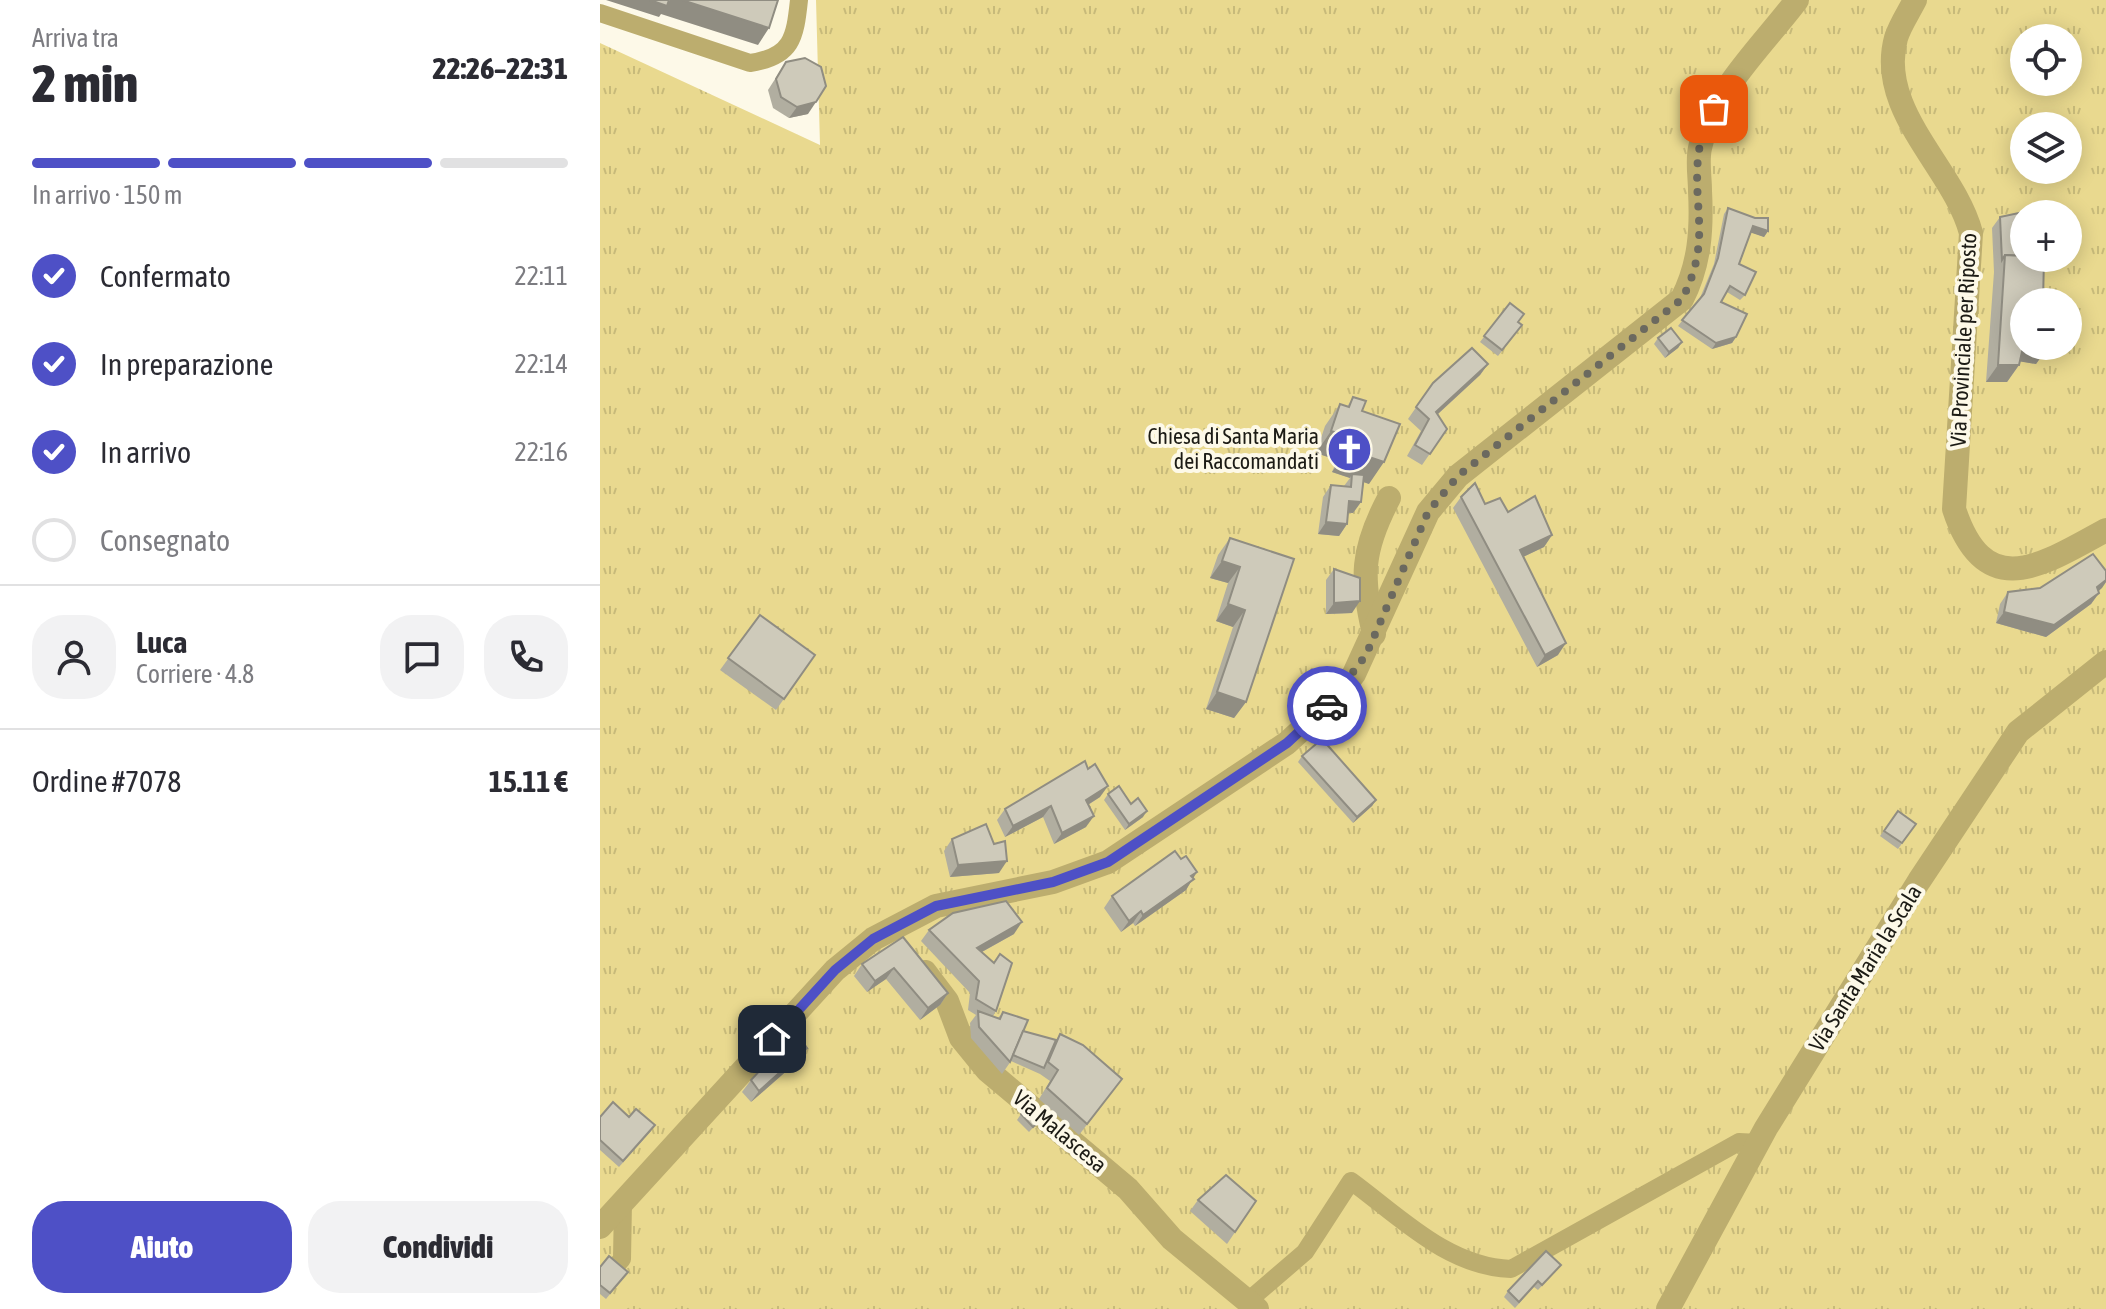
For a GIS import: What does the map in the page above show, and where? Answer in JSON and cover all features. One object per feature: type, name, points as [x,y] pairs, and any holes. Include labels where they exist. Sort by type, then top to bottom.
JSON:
[{"type":"street","points":[[600,1227],[835,970],[892,928],[936,906],[1053,882],[1108,862],[1287,743],[1334,700],[1354,674],[1374,634],[1428,512],[1458,476],[1682,299],[1690,283],[1702,232],[1699,151],[1709,121],[1714,109],[1797,0]]},
{"type":"street","name":"Via Provinciale per Riposto","points":[[1915,0],[1896,38],[1893,65],[1897,96],[1964,208],[1971,233],[1954,509],[1963,537],[1981,558],[2003,571],[2033,568],[2106,530]]},
{"type":"street","points":[[1374,634],[1364,589],[1364,562],[1371,532],[1389,498]]},
{"type":"street","name":"Via Santa Maria la Scala","points":[[1668,1309],[1759,1143],[1919,881],[2018,732],[2106,662]]},
{"type":"street","name":"Via Malascesa","points":[[892,928],[947,1001],[961,1038],[987,1070],[1128,1189],[1172,1239],[1208,1271],[1253,1305]]},
{"type":"lane","points":[[600,13],[750,63],[771,60],[789,47],[796,26],[799,0]]},
{"type":"lane","points":[[1253,1305],[1305,1252],[1351,1181],[1450,1254],[1483,1268],[1511,1269],[1739,1142],[1759,1143]]},
{"type":"lane","points":[[600,1285],[622,1259],[623,1202]]},
{"type":"green space","points":[[816,0],[2106,0],[2106,1309],[600,1309],[600,43],[820,145]]},
{"type":"building","points":[[650,0],[669,0],[667,6]]},
{"type":"building","points":[[682,0],[778,0],[769,28]]},
{"type":"building","points":[[805,58],[821,67],[826,86],[816,102],[797,107],[781,97],[776,79],[786,62]]},
{"type":"building","points":[[1728,208],[1755,218],[1768,218],[1768,231],[1753,226],[1739,264],[1756,272],[1745,295],[1730,286],[1721,302],[1747,314],[1736,337],[1716,343],[1682,320],[1704,294],[1718,258]]},
{"type":"building","points":[[2010,215],[2010,255],[2005,255],[2002,260],[2000,217]]},
{"type":"building","points":[[2005,255],[2010,255],[2010,272],[2044,272],[2043,288],[2010,288],[2010,360],[2020,360],[2019,365],[1998,365]]},
{"type":"building","points":[[1510,303],[1524,314],[1518,322],[1522,325],[1502,350],[1484,336]]},
{"type":"building","points":[[1671,328],[1682,342],[1669,352],[1658,338]]},
{"type":"building","points":[[1472,348],[1488,364],[1436,412],[1447,429],[1430,454],[1415,445],[1429,419],[1416,407],[1433,383]]},
{"type":"building","points":[[1353,397],[1366,401],[1362,411],[1400,424],[1384,462],[1348,450],[1352,438],[1331,431],[1340,404],[1349,407]]},
{"type":"building","points":[[1352,474],[1364,475],[1361,502],[1349,501],[1347,524],[1326,522],[1331,485],[1351,487]]},
{"type":"building","points":[[1475,483],[1485,504],[1500,498],[1508,512],[1535,496],[1552,535],[1520,550],[1566,643],[1545,655],[1461,497]]},
{"type":"building","points":[[1230,538],[1294,559],[1246,702],[1217,692],[1245,610],[1228,604],[1240,567],[1222,561]]},
{"type":"building","points":[[2093,554],[2106,571],[2106,580],[2097,587],[2099,593],[2054,625],[2004,612],[2008,592],[2040,588]]},
{"type":"building","points":[[1334,569],[1360,578],[1360,601],[1334,603]]},
{"type":"building","points":[[760,615],[815,655],[784,699],[728,658]]},
{"type":"building","points":[[1322,739],[1376,800],[1357,817],[1302,756]]},
{"type":"building","points":[[1085,761],[1088,769],[1095,764],[1108,786],[1086,800],[1094,816],[1062,833],[1051,806],[1013,826],[1005,809]]},
{"type":"building","points":[[1119,786],[1131,804],[1138,798],[1147,811],[1129,824],[1108,794]]},
{"type":"building","points":[[1898,811],[1916,824],[1902,843],[1884,831]]},
{"type":"building","points":[[986,824],[994,844],[1005,841],[1007,861],[958,865],[952,839]]},
{"type":"building","points":[[1175,851],[1181,859],[1186,856],[1197,872],[1191,876],[1194,879],[1143,915],[1141,911],[1129,921],[1112,896]]},
{"type":"building","points":[[1006,901],[1022,922],[977,948],[994,963],[1000,954],[1012,963],[996,1011],[976,999],[979,981],[929,930],[953,913]]},
{"type":"building","points":[[903,937],[948,993],[928,1008],[894,968],[875,981],[862,964]]},
{"type":"building","points":[[978,1011],[1000,1019],[1003,1012],[1028,1020],[1010,1062],[979,1027]]},
{"type":"building","points":[[1023,1031],[1056,1040],[1044,1068],[1013,1055]]},
{"type":"building","points":[[796,1032],[807,1048],[759,1091],[751,1080]]},
{"type":"building","points":[[1060,1034],[1083,1045],[1122,1079],[1087,1124],[1047,1088],[1058,1070],[1048,1062]]},
{"type":"building","points":[[613,1102],[629,1117],[636,1109],[655,1125],[623,1161],[600,1140],[600,1117]]},
{"type":"building","points":[[1028,1108],[1040,1120],[1033,1127],[1021,1114]]},
{"type":"building","points":[[1226,1175],[1256,1201],[1235,1232],[1198,1200]]},
{"type":"building","points":[[1546,1251],[1561,1265],[1542,1285],[1538,1281],[1519,1302],[1508,1291]]},
{"type":"building","points":[[609,1256],[628,1272],[610,1293],[600,1285],[600,1267]]},
{"type":"way so far","points":[[1327,706],[1366,655],[1428,512],[1458,476],[1682,299],[1690,283],[1702,232],[1699,151],[1714,109]]},
{"type":"place","name":"Chiesa di Santa Maria dei Raccomandati","points":[[1350,449]]},
{"type":"route","points":[[772,1039],[835,970],[873,939],[936,906],[1053,882],[1108,862],[1287,743],[1327,706]]}]
